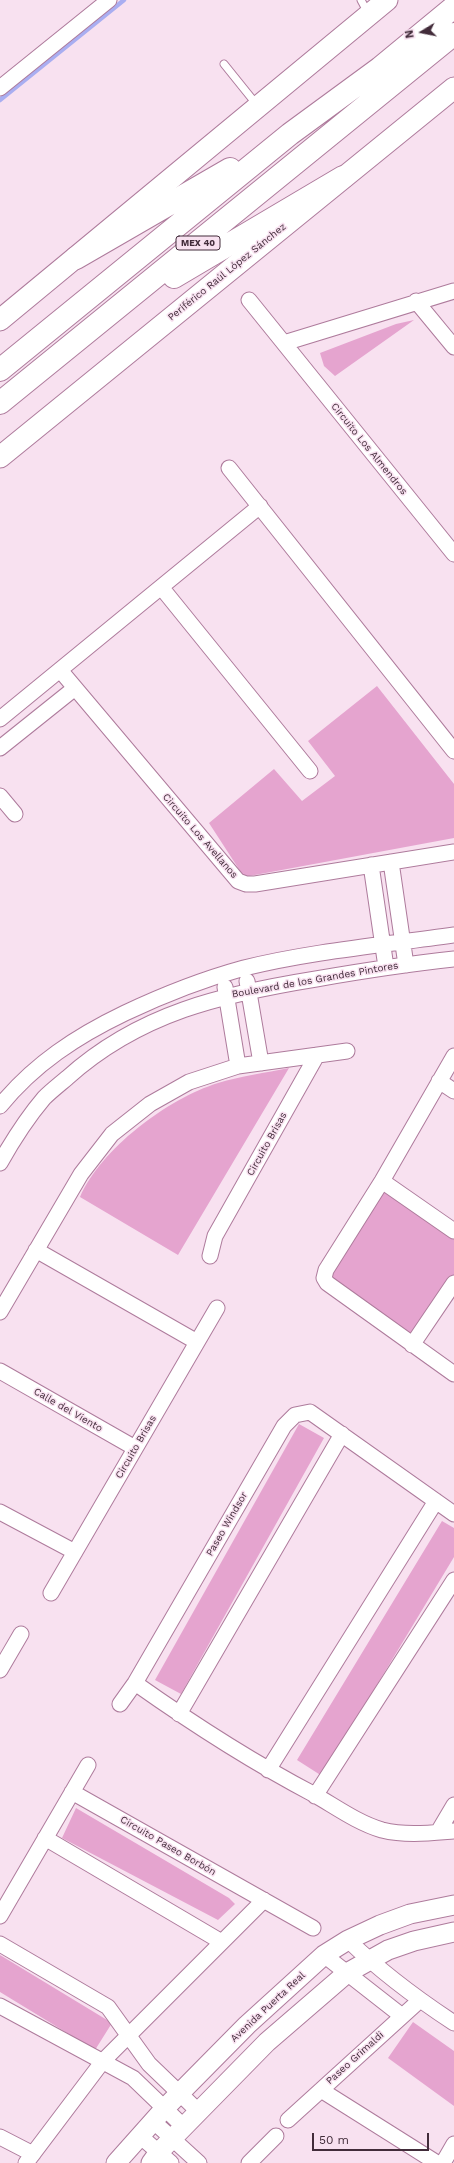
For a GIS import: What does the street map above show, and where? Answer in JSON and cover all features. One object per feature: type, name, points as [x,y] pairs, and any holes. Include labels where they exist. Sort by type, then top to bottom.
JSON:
[{"type":"highway","name":"MEX 40","points":[[0,403],[101,322],[388,75],[454,8]]},
{"type":"highway","name":"MEX 40","points":[[0,370],[290,134],[454,34]]},
{"type":"highway","points":[[76,258],[290,134]]},
{"type":"highway","points":[[101,322],[343,177]]},
{"type":"main road","points":[[0,320],[258,106],[365,7],[387,0]]},
{"type":"main road","name":"Periférico Raúl López Sánchez","points":[[0,457],[454,88]]},
{"type":"street","points":[[0,88],[109,0]]},
{"type":"street","points":[[284,343],[416,301],[454,291]]},
{"type":"street","name":"Circuito Los Almendros","points":[[249,300],[454,554]]},
{"type":"street","points":[[416,301],[454,347]]},
{"type":"street","points":[[229,468],[454,751]]},
{"type":"street","points":[[0,720],[260,506]]},
{"type":"street","points":[[161,587],[310,771]]},
{"type":"street","name":"Circuito Los Avellanos","points":[[60,670],[238,881],[246,884],[255,884],[454,852]]},
{"type":"street","points":[[0,748],[75,688]]},
{"type":"street","points":[[0,796],[14,814]]},
{"type":"street","points":[[391,862],[406,965]]},
{"type":"street","points":[[371,865],[386,967]]},
{"type":"street","points":[[0,1106],[39,1065],[72,1041],[143,1004],[223,974],[245,968],[307,956],[454,935]]},
{"type":"street","name":"Boulevard de los Grandes Pintores","points":[[0,1163],[18,1132],[45,1097],[86,1061],[142,1027],[178,1012],[249,990],[386,967],[454,959]]},
{"type":"street","points":[[245,968],[261,1063]]},
{"type":"street","points":[[223,974],[238,1066]]},
{"type":"street","points":[[0,1312],[81,1174],[112,1134],[150,1104],[189,1082],[238,1066],[347,1051]]},
{"type":"street","name":"Circuito Brisas","points":[[210,1256],[215,1236],[317,1055]]},
{"type":"street","points":[[454,1056],[382,1181],[326,1270],[324,1278],[327,1283],[454,1374]]},
{"type":"street","points":[[439,1081],[454,1091]]},
{"type":"street","points":[[382,1181],[454,1231]]},
{"type":"street","points":[[36,1250],[197,1342]]},
{"type":"street","points":[[412,1345],[454,1283]]},
{"type":"street","name":"Circuito Brisas","points":[[51,1593],[217,1308]]},
{"type":"street","name":"Calle del Viento","points":[[0,1371],[135,1448]]},
{"type":"street","name":"Paseo Windsor","points":[[120,1704],[136,1683],[284,1426],[295,1415],[310,1412],[454,1514]]},
{"type":"street","points":[[179,1714],[342,1434]]},
{"type":"street","points":[[268,1770],[436,1501]]},
{"type":"street","points":[[0,1512],[75,1552]]},
{"type":"street","points":[[315,1796],[454,1580]]},
{"type":"street","points":[[2,1663],[21,1634]]},
{"type":"street","points":[[136,1683],[179,1714],[268,1770],[360,1820],[382,1830],[408,1834],[454,1831]]},
{"type":"street","points":[[0,1916],[88,1765]]},
{"type":"street","name":"Circuito Paseo Borbón","points":[[72,1792],[313,1928]]},
{"type":"street","points":[[438,1832],[454,1805]]},
{"type":"street","points":[[45,1838],[220,1941]]},
{"type":"street","points":[[0,2137],[30,2158],[103,2061],[220,1941],[264,1900]]},
{"type":"street","name":"Avenida Puerta Real","points":[[116,2163],[159,2115],[247,2025],[324,1955],[348,1940],[380,1925],[410,1914],[454,1905]]},
{"type":"street","points":[[140,2136],[160,2159],[178,2133],[272,2038],[347,1973],[368,1960],[414,1941],[454,1932]]},
{"type":"street","points":[[348,1940],[368,1960],[419,2001],[454,2023]]},
{"type":"street","points":[[0,1944],[108,2007],[149,2064],[199,2112]]},
{"type":"street","points":[[324,1955],[402,2016]]},
{"type":"street","name":"Paseo Grimaldi","points":[[419,2001],[321,2090],[437,2163]]},
{"type":"street","points":[[0,2006],[133,2078],[159,2115],[178,2133],[199,2163]]},
{"type":"street","points":[[288,2120],[321,2090]]},
{"type":"street","points":[[249,2163],[276,2136]]},
{"type":"street","points":[[443,2163],[454,2144]]},
{"type":"lane","points":[[224,64],[258,106]]},
{"type":"shaded area","points":[[414,320],[335,376],[324,366],[320,353],[396,324]]},
{"type":"shaded area","points":[[377,686],[454,784],[454,838],[244,877],[209,823],[274,769],[302,801],[335,776],[308,741]]},
{"type":"shaded area","points":[[289,1068],[178,1255],[80,1197],[90,1179],[103,1161],[119,1144],[157,1113],[198,1091],[218,1083],[244,1076]]},
{"type":"shaded area","points":[[384,1187],[454,1236],[454,1275],[411,1342],[327,1277]]},
{"type":"shaded area","points":[[299,1424],[324,1438],[181,1694],[155,1680]]},
{"type":"shaded area","points":[[442,1521],[454,1528],[454,1557],[322,1776],[297,1760]]},
{"type":"shaded area","points":[[76,1808],[229,1898],[235,1904],[218,1920],[62,1838]]},
{"type":"shaded area","points":[[0,1955],[112,2023],[95,2050],[0,1992]]},
{"type":"shaded area","points":[[413,2022],[454,2051],[454,2106],[388,2058]]},
{"type":"waterway","points":[[0,100],[124,0]]}]
